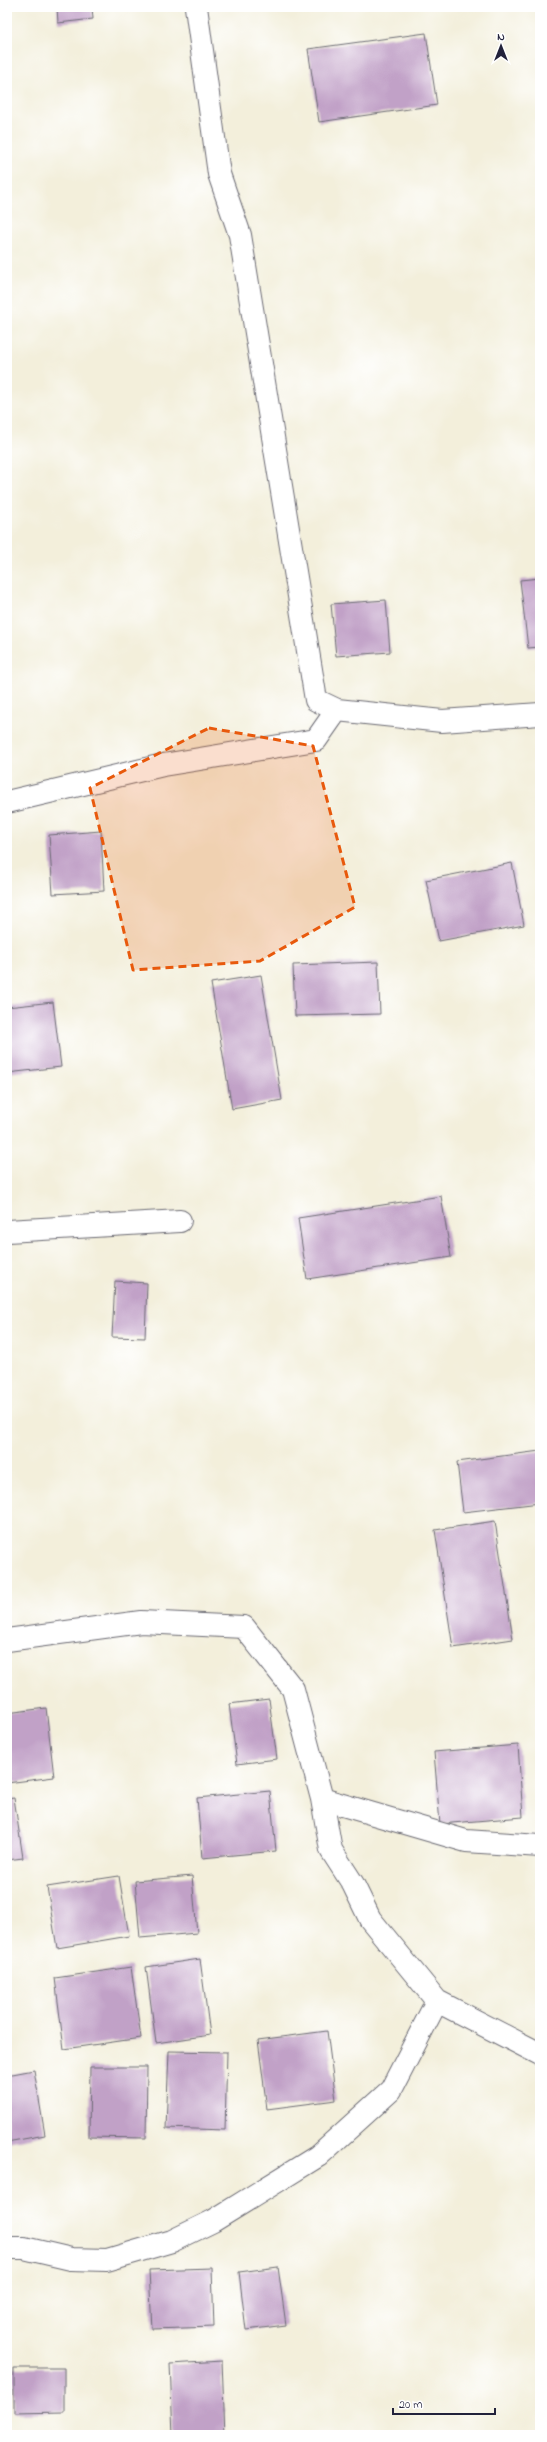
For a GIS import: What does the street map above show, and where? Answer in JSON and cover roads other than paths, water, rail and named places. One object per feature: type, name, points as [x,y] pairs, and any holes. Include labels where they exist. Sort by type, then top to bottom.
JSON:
[{"type":"street","points":[[196,7],[219,174],[240,235],[316,700],[338,710],[442,721],[540,714]]},
{"type":"street","points":[[7,802],[163,765],[316,740],[338,710]]},
{"type":"street","points":[[7,1231],[180,1221]]},
{"type":"street","points":[[7,1640],[141,1622],[244,1626],[293,1689],[322,1799],[331,1850],[353,1884],[370,1918],[437,2001],[540,2054]]},
{"type":"street","points":[[322,1799],[466,1841],[540,1846]]},
{"type":"street","points":[[7,2248],[24,2248],[71,2259],[107,2260],[172,2241],[213,2221],[318,2156],[391,2090],[437,2001]]}]
